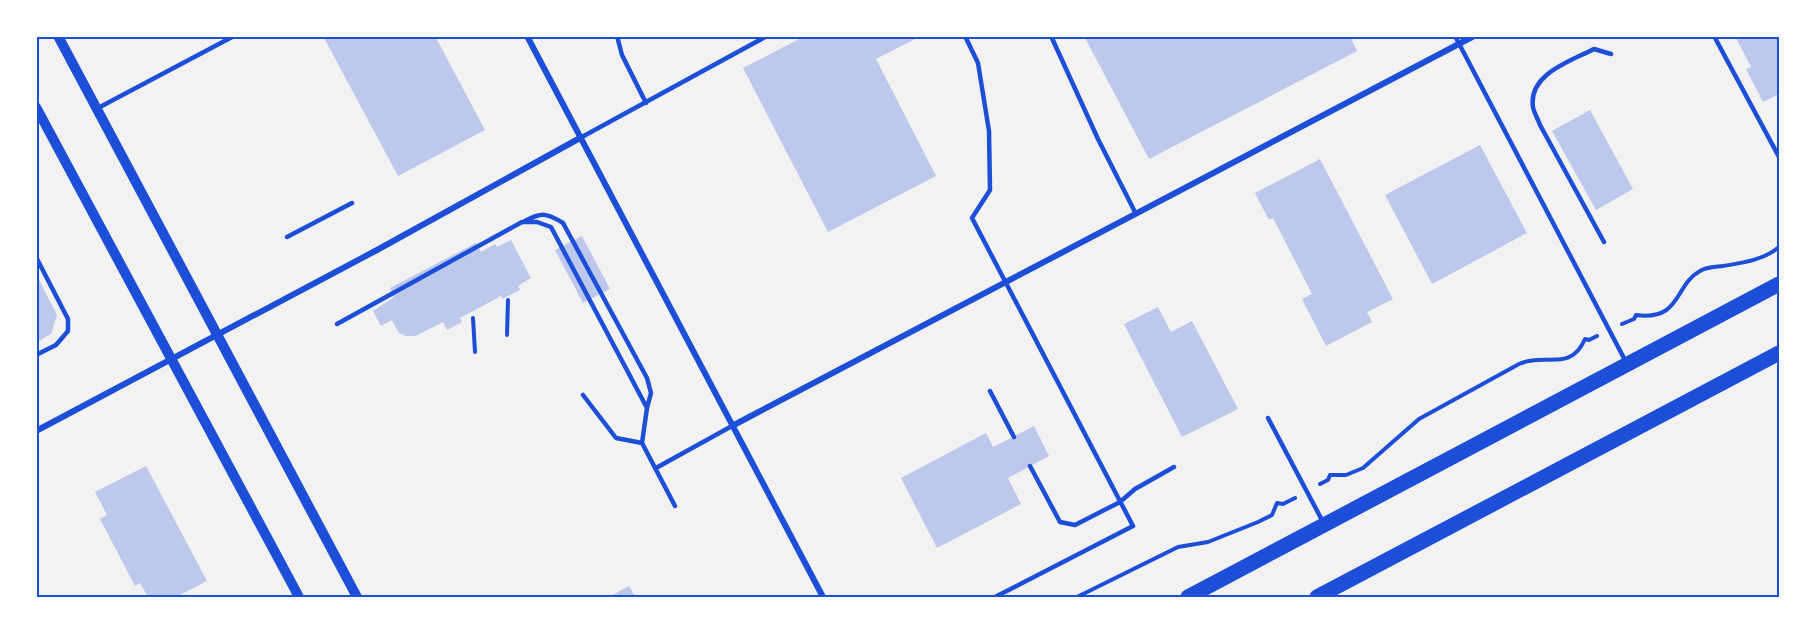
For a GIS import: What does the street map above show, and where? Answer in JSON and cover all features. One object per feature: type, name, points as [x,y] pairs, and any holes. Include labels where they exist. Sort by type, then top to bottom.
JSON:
[{"type":"main road","points":[[1188,597],[1779,284]]},
{"type":"main road","points":[[1317,597],[1779,353]]},
{"type":"street","points":[[58,36],[357,597]]},
{"type":"street","points":[[527,36],[823,597]]},
{"type":"street","points":[[732,426],[1474,36]]},
{"type":"street","points":[[36,107],[299,597]]},
{"type":"street","points":[[36,431],[377,250],[580,138]]},
{"type":"lane","points":[[97,109],[234,36]]},
{"type":"lane","points":[[617,36],[622,55],[646,103]]},
{"type":"lane","points":[[580,138],[766,36]]},
{"type":"lane","points":[[965,36],[978,63],[989,131],[990,190],[972,218],[1133,526],[995,597]]},
{"type":"lane","points":[[1051,36],[1098,139],[1136,214]]},
{"type":"lane","points":[[1455,36],[1627,364]]},
{"type":"lane","points":[[1714,36],[1779,157]]},
{"type":"lane","points":[[1604,242],[1533,108],[1534,91],[1543,77],[1594,49],[1611,54]]},
{"type":"lane","points":[[287,237],[352,203]]},
{"type":"lane","points":[[337,324],[535,215],[548,214],[563,223],[647,378],[651,393],[642,443],[675,506]]},
{"type":"lane","points":[[522,222],[537,222],[551,227],[647,408]]},
{"type":"lane","points":[[36,257],[68,319],[68,331],[56,345],[36,356]]},
{"type":"lane","points":[[990,391],[1014,437]]},
{"type":"lane","points":[[583,395],[616,438],[642,443]]},
{"type":"lane","points":[[1268,418],[1325,525]]},
{"type":"lane","points":[[657,468],[732,426]]},
{"type":"lane","points":[[1030,466],[1060,522],[1075,525],[1120,502],[1136,489],[1174,467]]},
{"type":"path","points":[[1634,319],[1636,315],[1650,317],[1666,310],[1677,300],[1690,280],[1700,270],[1747,263],[1779,247]]},
{"type":"path","points":[[507,335],[508,300]]},
{"type":"path","points":[[473,318],[474,352]]},
{"type":"path","points":[[1328,480],[1330,475],[1346,476],[1363,468],[1419,419],[1519,364],[1530,359],[1557,361],[1571,358],[1580,350],[1585,339],[1589,340]]},
{"type":"path","points":[[1077,597],[1178,548],[1208,542],[1258,522],[1272,514],[1277,503],[1283,504]]},
{"type":"building","points":[[323,36],[435,36],[485,130],[398,176]]},
{"type":"building","points":[[805,36],[921,36],[876,59],[936,176],[828,232],[743,68]]},
{"type":"building","points":[[1084,36],[1350,36],[1357,51],[1149,159]]},
{"type":"building","points":[[1735,36],[1779,36],[1779,94],[1763,102],[1746,69],[1751,67]]},
{"type":"building","points":[[1590,110],[1633,189],[1596,210],[1552,131]]},
{"type":"building","points":[[1480,145],[1527,233],[1432,284],[1385,195]]},
{"type":"building","points":[[1320,159],[1393,299],[1367,312],[1372,322],[1326,346],[1302,299],[1312,294],[1273,218],[1269,220],[1255,193]]},
{"type":"building","points":[[582,236],[610,289],[583,303],[555,250]]},
{"type":"building","points":[[511,240],[531,278],[518,286],[520,290],[502,299],[501,296],[460,318],[462,322],[447,330],[443,322],[415,336],[406,336],[399,333],[392,320],[381,326],[373,311],[394,297],[390,288],[476,243],[481,252],[495,244],[497,247]]},
{"type":"building","points":[[36,274],[57,315],[51,334],[36,343]]},
{"type":"building","points":[[1158,307],[1171,332],[1192,321],[1238,409],[1182,437],[1124,324]]},
{"type":"building","points":[[1034,426],[1049,456],[1008,478],[1021,504],[937,548],[901,478],[986,433],[993,447]]},
{"type":"building","points":[[146,466],[207,581],[176,597],[148,597],[140,583],[135,586],[100,519],[107,515],[95,492]]},
{"type":"building","points":[[629,586],[635,597],[609,597]]}]
